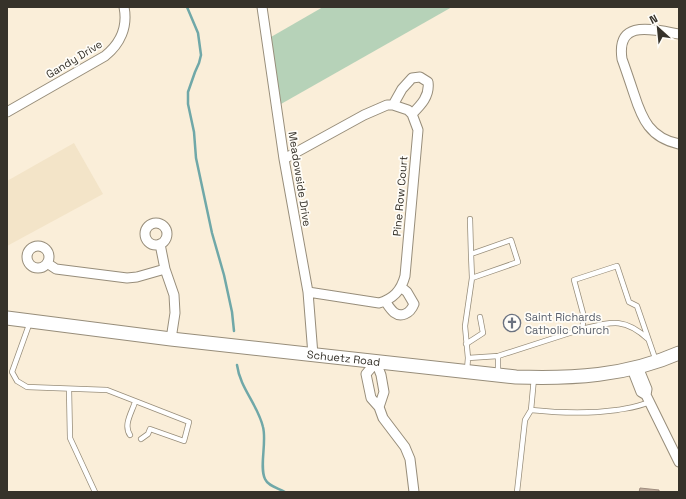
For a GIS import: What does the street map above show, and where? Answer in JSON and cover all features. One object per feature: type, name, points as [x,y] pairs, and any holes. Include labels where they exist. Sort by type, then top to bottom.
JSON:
[{"type":"main road","name":"Schuetz Road","points":[[7,318],[171,339],[534,378],[591,376],[635,368],[679,353]]},
{"type":"street","name":"Gandy Drive","points":[[7,112],[105,56],[114,49],[122,37],[126,15],[124,7]]},
{"type":"street","name":"Meadowside Drive","points":[[262,7],[284,160],[308,292],[313,355]]},
{"type":"street","points":[[679,34],[650,29],[633,30],[621,42],[620,50],[641,116],[647,126],[654,133],[669,141],[679,144]]},
{"type":"street","points":[[284,160],[380,107],[393,105],[410,112],[424,101],[430,90],[428,82],[420,76],[412,78],[402,89],[393,105]]},
{"type":"street","name":"Pine Row Court","points":[[401,287],[405,276],[418,130],[410,112]]},
{"type":"street","points":[[160,244],[165,269],[174,295],[175,313],[171,339]]},
{"type":"street","points":[[47,263],[56,269],[127,278],[137,277],[165,269]]},
{"type":"street","points":[[308,292],[379,303],[396,294],[401,287],[407,292],[414,304],[408,313],[401,316],[391,310],[385,301]]},
{"type":"street","points":[[379,407],[384,392],[381,375],[376,362],[366,374],[371,398],[379,407],[383,418],[405,447],[410,459],[414,492]]},
{"type":"street","points":[[635,368],[641,392],[648,399],[679,462]]},
{"type":"lane","points":[[467,372],[468,358],[465,326],[472,278],[470,219]]},
{"type":"lane","points":[[471,254],[511,240],[518,262],[472,278]]},
{"type":"lane","points":[[582,329],[584,317],[574,280],[617,266],[629,302],[637,306],[656,362]]},
{"type":"lane","points":[[466,344],[483,333],[480,317]]},
{"type":"lane","points":[[31,320],[12,372],[17,381],[27,387],[107,390],[189,422],[184,441],[150,429],[148,434],[141,439]]},
{"type":"lane","points":[[468,358],[498,356],[582,329],[614,323],[628,325],[639,331],[649,340]]},
{"type":"lane","points":[[498,356],[498,375]]},
{"type":"lane","points":[[516,492],[525,420],[531,410],[534,378]]},
{"type":"lane","points":[[70,389],[70,438],[95,492]]},
{"type":"lane","points":[[531,410],[566,414],[596,413],[639,407],[648,399]]},
{"type":"lane","points":[[130,435],[127,431],[127,426],[135,402]]},
{"type":"shaded area","points":[[74,143],[103,194],[7,246],[7,181]]},
{"type":"green space","points":[[323,7],[452,7],[281,104],[271,37]]},
{"type":"building","points":[[640,488],[659,490],[659,492],[639,492]]},
{"type":"waterway","points":[[187,7],[198,33],[201,55],[188,92],[188,104],[194,132],[196,158],[212,233],[224,275],[232,312],[234,331]]},
{"type":"waterway","points":[[237,365],[245,389],[261,419],[263,427],[263,474],[266,481],[285,492]]},
{"type":"place","name":"Saint Richards Catholic Church","points":[[512,323]]}]
